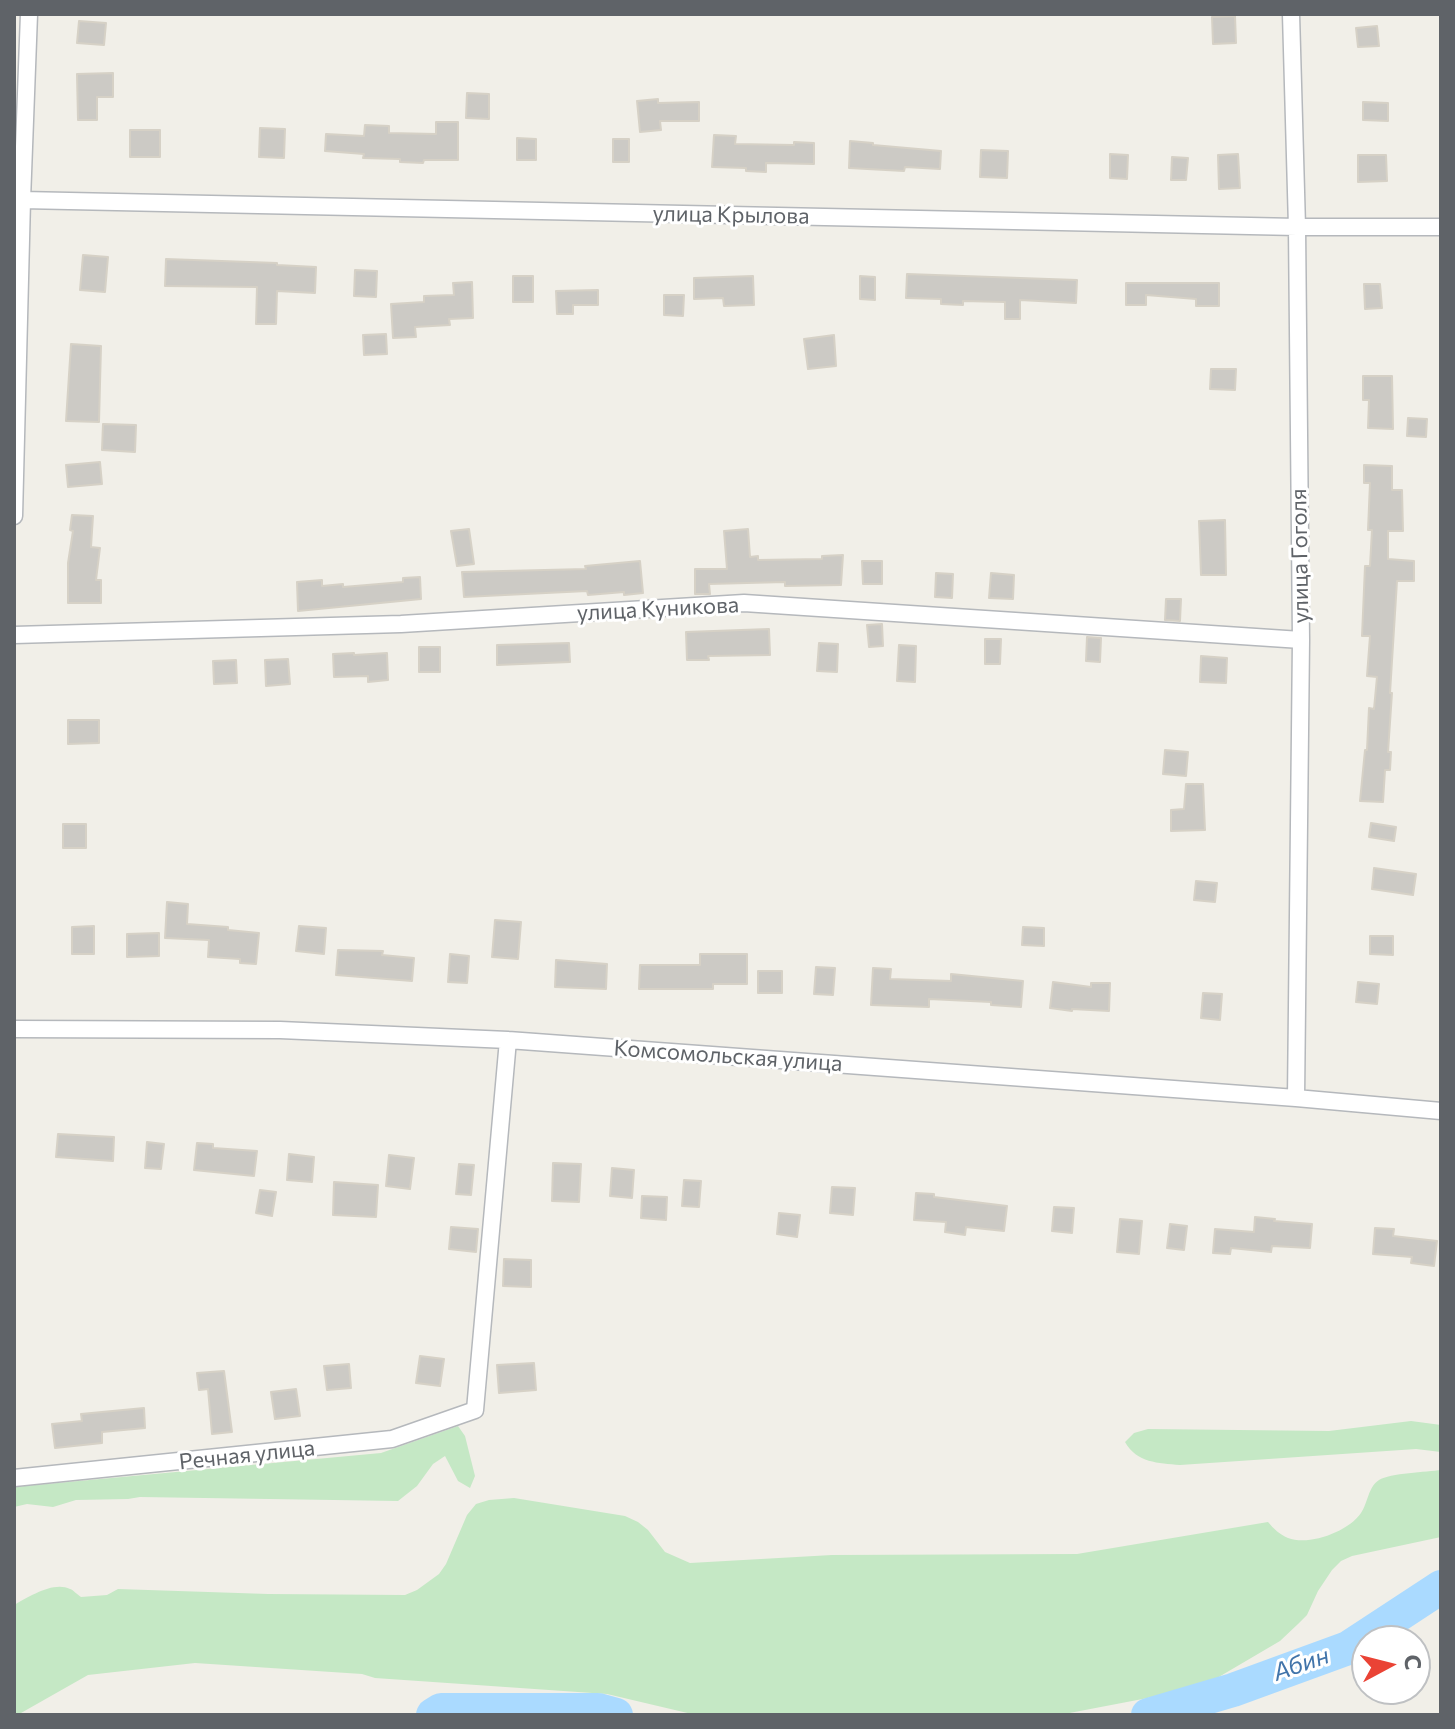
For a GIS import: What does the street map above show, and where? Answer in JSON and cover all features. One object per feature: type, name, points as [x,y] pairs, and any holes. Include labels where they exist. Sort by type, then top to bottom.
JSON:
[{"type":"street","points":[[14,516],[29,14]]},
{"type":"street","name":"улица Гоголя","points":[[1291,14],[1297,227],[1301,640],[1296,1098]]},
{"type":"street","name":"улица Крылова","points":[[22,200],[1297,227],[1441,227]]},
{"type":"street","name":"улица Куникова","points":[[14,635],[401,624],[744,603],[1301,640]]},
{"type":"street","name":"Комсомольская улица","points":[[14,1029],[280,1030],[508,1040],[1441,1111]]},
{"type":"street","name":"Речная улица","points":[[14,1478],[392,1439],[475,1410],[508,1040]]},
{"type":"green space","points":[[1411,1421],[1441,1425],[1441,1452],[1416,1449],[1180,1465],[1142,1458],[1125,1442],[1134,1433],[1148,1429],[1329,1431]]},
{"type":"green space","points":[[458,1426],[465,1436],[475,1476],[470,1488],[458,1481],[445,1456],[433,1464],[417,1486],[398,1501],[140,1497],[76,1500],[53,1507],[27,1504],[14,1507],[14,1487],[381,1453]]},
{"type":"green space","points":[[1441,1470],[1441,1537],[1341,1561],[1318,1591],[1307,1615],[1280,1641],[1200,1688],[1059,1715],[696,1715],[607,1694],[195,1663],[88,1675],[14,1714],[14,1605],[34,1594],[63,1587],[81,1597],[107,1595],[118,1589],[405,1595],[439,1574],[467,1515],[476,1504],[489,1500],[514,1498],[625,1516],[648,1530],[665,1552],[690,1563],[832,1555],[1077,1554],[1268,1522],[1288,1538],[1317,1539],[1355,1520],[1379,1480],[1400,1474]]},
{"type":"building","points":[[1235,16],[1236,43],[1213,44],[1212,17]]},
{"type":"building","points":[[79,21],[106,23],[104,45],[77,43]]},
{"type":"building","points":[[1377,26],[1379,46],[1358,47],[1356,28]]},
{"type":"building","points":[[113,73],[113,97],[97,97],[97,120],[78,120],[77,74]]},
{"type":"building","points":[[467,93],[489,94],[489,119],[466,118]]},
{"type":"building","points":[[658,99],[658,103],[699,102],[699,121],[660,121],[661,130],[640,132],[637,101]]},
{"type":"building","points":[[1363,102],[1388,103],[1388,121],[1363,120]]},
{"type":"building","points":[[436,122],[458,122],[458,160],[400,162],[400,159],[363,158],[364,154],[325,151],[326,134],[364,136],[365,125],[389,126],[389,133],[436,134]]},
{"type":"building","points":[[260,128],[285,129],[284,158],[259,157]]},
{"type":"building","points":[[130,130],[160,130],[160,157],[130,157]]},
{"type":"building","points":[[714,135],[736,136],[735,144],[814,143],[814,164],[766,163],[766,172],[712,167]]},
{"type":"building","points":[[517,138],[536,139],[536,160],[517,160]]},
{"type":"building","points":[[613,139],[629,139],[629,162],[613,162]]},
{"type":"building","points":[[850,141],[941,151],[940,169],[849,168]]},
{"type":"building","points":[[981,150],[1008,151],[1007,178],[980,177]]},
{"type":"building","points":[[1110,154],[1128,155],[1127,179],[1110,178]]},
{"type":"building","points":[[1238,154],[1240,188],[1219,189],[1218,155]]},
{"type":"building","points":[[1358,155],[1386,155],[1387,181],[1358,182]]},
{"type":"building","points":[[1172,157],[1188,158],[1186,180],[1171,180]]},
{"type":"building","points":[[83,255],[108,257],[105,292],[80,290]]},
{"type":"building","points":[[166,259],[316,267],[315,293],[277,291],[276,324],[256,324],[257,287],[165,286]]},
{"type":"building","points":[[355,270],[377,271],[376,297],[354,296]]},
{"type":"building","points":[[907,274],[1077,280],[1076,303],[1020,300],[1020,319],[1005,319],[1005,302],[963,301],[963,305],[941,304],[941,299],[906,298]]},
{"type":"building","points":[[513,276],[533,276],[533,302],[513,302]]},
{"type":"building","points":[[753,276],[754,305],[724,306],[723,298],[694,299],[694,278]]},
{"type":"building","points":[[860,276],[875,277],[875,300],[860,299]]},
{"type":"building","points":[[472,282],[473,318],[449,319],[450,325],[415,327],[416,337],[393,338],[391,304],[424,302],[424,296],[454,295],[453,283]]},
{"type":"building","points":[[1126,283],[1219,283],[1219,306],[1196,306],[1196,299],[1146,295],[1146,305],[1126,305]]},
{"type":"building","points":[[1364,284],[1380,284],[1382,308],[1365,309]]},
{"type":"building","points":[[598,290],[598,305],[573,305],[573,314],[557,314],[556,291]]},
{"type":"building","points":[[664,295],[684,295],[683,316],[664,315]]},
{"type":"building","points":[[386,334],[387,354],[364,355],[363,335]]},
{"type":"building","points":[[834,335],[836,366],[808,369],[804,339]]},
{"type":"building","points":[[71,344],[101,346],[99,422],[66,421]]},
{"type":"building","points":[[1211,369],[1236,369],[1235,390],[1210,389]]},
{"type":"building","points":[[1363,376],[1392,376],[1393,429],[1368,428],[1369,400],[1363,400]]},
{"type":"building","points":[[1408,418],[1427,419],[1426,437],[1407,436]]},
{"type":"building","points":[[103,424],[136,425],[135,452],[102,450]]},
{"type":"building","points":[[100,462],[102,484],[68,487],[66,465]]},
{"type":"building","points":[[1364,465],[1392,466],[1392,490],[1402,490],[1403,531],[1388,531],[1388,559],[1414,561],[1414,581],[1397,581],[1390,693],[1390,770],[1385,770],[1383,802],[1360,801],[1369,708],[1374,709],[1377,677],[1367,676],[1370,636],[1362,636],[1365,566],[1370,566],[1372,530],[1368,530],[1370,483],[1364,483]]},
{"type":"building","points":[[72,515],[93,516],[91,547],[100,548],[96,580],[101,580],[101,603],[68,603]]},
{"type":"building","points":[[1225,520],[1226,575],[1201,575],[1199,521]]},
{"type":"building","points":[[469,529],[474,564],[457,566],[451,531]]},
{"type":"building","points":[[748,529],[750,557],[758,556],[758,560],[822,559],[822,556],[843,555],[841,585],[785,586],[785,582],[709,584],[710,594],[695,594],[695,569],[727,569],[724,531]]},
{"type":"building","points":[[640,561],[643,593],[588,595],[587,591],[464,597],[462,572],[586,569],[585,566]]},
{"type":"building","points":[[862,561],[882,561],[882,584],[863,584]]},
{"type":"building","points":[[936,573],[953,574],[952,598],[935,597]]},
{"type":"building","points":[[991,573],[1014,575],[1013,599],[989,598]]},
{"type":"building","points":[[420,577],[421,599],[298,611],[297,582],[322,580],[322,586],[343,584],[343,587],[403,582],[403,578]]},
{"type":"building","points":[[1166,599],[1181,599],[1180,621],[1165,620]]},
{"type":"building","points":[[882,624],[883,646],[869,647],[867,625]]},
{"type":"building","points":[[769,629],[770,655],[708,656],[709,660],[687,660],[686,632]]},
{"type":"building","points":[[1087,637],[1101,638],[1100,662],[1086,661]]},
{"type":"building","points":[[985,639],[1001,639],[1000,664],[985,664]]},
{"type":"building","points":[[569,643],[570,662],[497,665],[497,645]]},
{"type":"building","points":[[819,643],[838,644],[837,672],[817,671]]},
{"type":"building","points":[[899,645],[916,646],[915,682],[897,681]]},
{"type":"building","points":[[419,647],[440,647],[440,672],[419,672]]},
{"type":"building","points":[[387,653],[388,680],[368,682],[368,676],[334,677],[333,654]]},
{"type":"building","points":[[1201,656],[1227,658],[1226,683],[1200,682]]},
{"type":"building","points":[[288,659],[290,684],[266,686],[265,660]]},
{"type":"building","points":[[236,660],[237,683],[214,684],[213,661]]},
{"type":"building","points":[[68,720],[99,720],[99,743],[68,744]]},
{"type":"building","points":[[1165,750],[1188,752],[1186,776],[1163,774]]},
{"type":"building","points":[[1186,784],[1203,784],[1205,830],[1171,831],[1171,810],[1184,809]]},
{"type":"building","points":[[1371,823],[1396,827],[1394,841],[1369,837]]},
{"type":"building","points":[[63,824],[86,824],[86,848],[63,848]]},
{"type":"building","points":[[1374,868],[1416,874],[1413,895],[1372,889]]},
{"type":"building","points":[[1196,881],[1217,883],[1215,902],[1194,900]]},
{"type":"building","points":[[167,902],[188,904],[187,924],[259,933],[256,964],[240,963],[240,959],[208,957],[209,940],[165,938]]},
{"type":"building","points":[[495,920],[521,922],[518,959],[492,957]]},
{"type":"building","points":[[94,926],[94,954],[72,954],[72,927]]},
{"type":"building","points":[[299,926],[326,928],[324,954],[296,951]]},
{"type":"building","points":[[1023,927],[1044,928],[1044,946],[1022,945]]},
{"type":"building","points":[[159,933],[159,956],[127,957],[127,934]]},
{"type":"building","points":[[1370,936],[1393,936],[1393,955],[1370,954]]},
{"type":"building","points":[[338,950],[383,951],[382,955],[414,958],[412,981],[336,975]]},
{"type":"building","points":[[450,954],[469,956],[467,983],[448,982]]},
{"type":"building","points":[[700,954],[747,954],[747,984],[713,984],[713,989],[639,989],[640,965],[700,965]]},
{"type":"building","points":[[556,960],[607,964],[606,989],[555,987]]},
{"type":"building","points":[[816,967],[835,968],[833,995],[814,994]]},
{"type":"building","points":[[873,968],[891,969],[890,979],[951,981],[951,974],[1023,981],[1021,1007],[929,999],[929,1007],[871,1005]]},
{"type":"building","points":[[758,971],[782,971],[782,993],[758,993]]},
{"type":"building","points":[[1053,982],[1091,987],[1091,983],[1110,983],[1109,1011],[1050,1008]]},
{"type":"building","points":[[1358,982],[1379,984],[1377,1004],[1356,1002]]},
{"type":"building","points":[[1203,993],[1222,994],[1220,1020],[1201,1018]]},
{"type":"building","points":[[58,1134],[114,1137],[113,1161],[56,1157]]},
{"type":"building","points":[[147,1142],[164,1144],[161,1169],[145,1168]]},
{"type":"building","points":[[197,1143],[213,1144],[213,1148],[257,1151],[254,1176],[194,1170]]},
{"type":"building","points":[[289,1154],[314,1157],[312,1182],[287,1180]]},
{"type":"building","points":[[389,1155],[414,1158],[410,1189],[386,1186]]},
{"type":"building","points":[[553,1163],[581,1164],[579,1202],[552,1201]]},
{"type":"building","points":[[459,1164],[474,1165],[471,1195],[456,1194]]},
{"type":"building","points":[[612,1168],[634,1170],[632,1198],[610,1196]]},
{"type":"building","points":[[684,1180],[701,1181],[699,1207],[682,1206]]},
{"type":"building","points":[[334,1182],[378,1185],[376,1217],[333,1215]]},
{"type":"building","points":[[832,1187],[855,1188],[853,1215],[830,1213]]},
{"type":"building","points":[[260,1190],[276,1192],[272,1216],[256,1213]]},
{"type":"building","points":[[916,1193],[1007,1206],[1004,1231],[966,1227],[965,1235],[945,1232],[946,1222],[914,1220]]},
{"type":"building","points":[[642,1196],[667,1197],[666,1220],[641,1218]]},
{"type":"building","points":[[1054,1207],[1074,1208],[1072,1233],[1052,1231]]},
{"type":"building","points":[[779,1213],[800,1215],[797,1237],[777,1234]]},
{"type":"building","points":[[1255,1217],[1312,1224],[1310,1248],[1272,1246],[1271,1252],[1231,1248],[1230,1254],[1213,1253],[1215,1229],[1254,1232]]},
{"type":"building","points":[[1120,1219],[1142,1221],[1139,1254],[1117,1252]]},
{"type":"building","points":[[1170,1224],[1187,1226],[1184,1250],[1167,1248]]},
{"type":"building","points":[[451,1227],[478,1229],[476,1252],[449,1249]]},
{"type":"building","points":[[1375,1228],[1394,1229],[1393,1236],[1437,1241],[1434,1266],[1411,1263],[1412,1257],[1373,1254]]},
{"type":"building","points":[[504,1259],[531,1260],[531,1287],[503,1286]]},
{"type":"building","points":[[420,1356],[444,1359],[440,1386],[416,1383]]},
{"type":"building","points":[[534,1363],[536,1390],[499,1393],[497,1365]]},
{"type":"building","points":[[349,1364],[351,1388],[327,1390],[324,1366]]},
{"type":"building","points":[[224,1371],[232,1432],[212,1434],[208,1389],[199,1390],[197,1373]]},
{"type":"building","points":[[296,1389],[300,1416],[275,1419],[271,1392]]},
{"type":"building","points":[[144,1408],[145,1428],[102,1432],[102,1443],[55,1448],[52,1424],[82,1421],[81,1414]]},
{"type":"waterway","name":"Абин","points":[[1148,1715],[1233,1690],[1348,1648],[1441,1587]]},
{"type":"waterway","name":"Абин","points":[[433,1715],[441,1710],[598,1710],[616,1715]]}]
